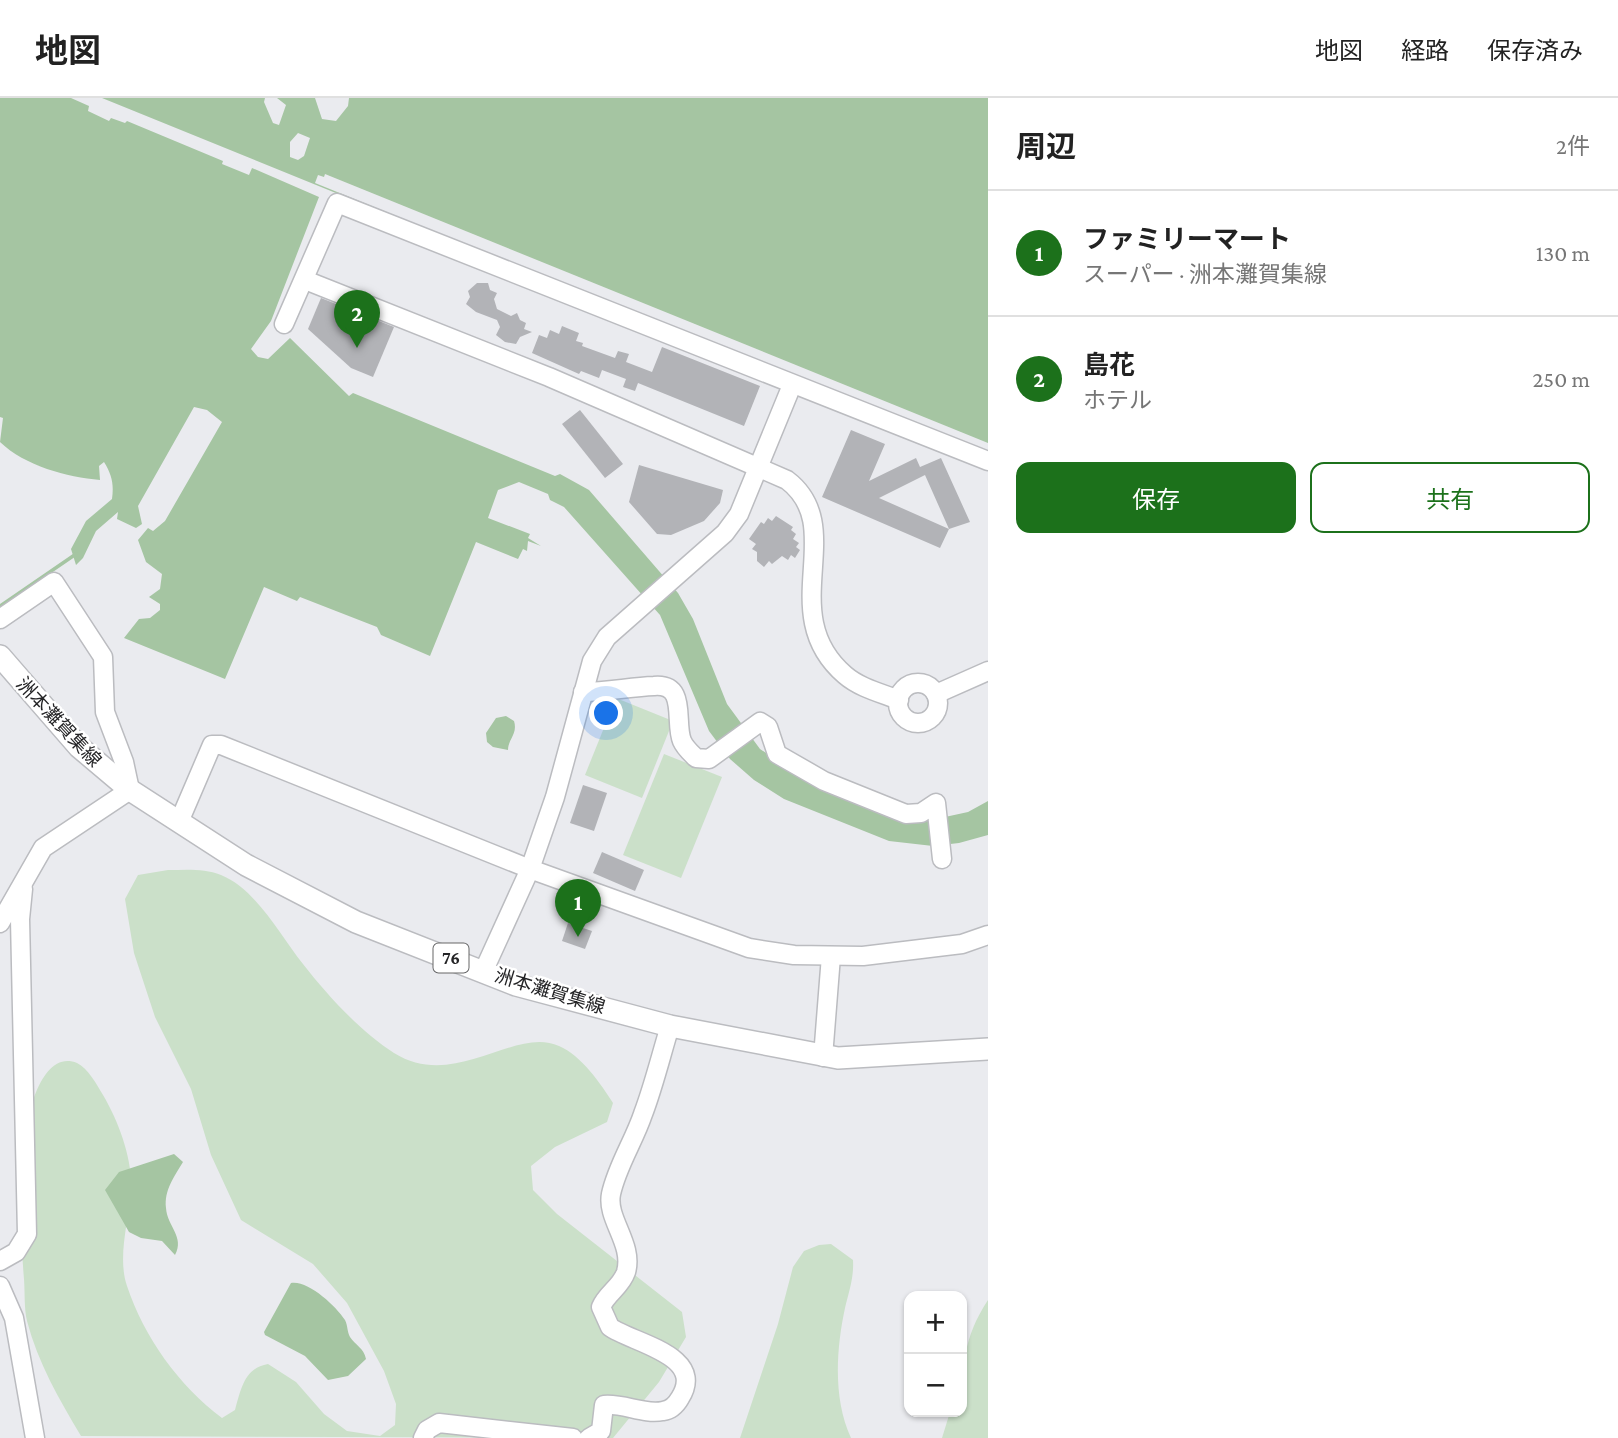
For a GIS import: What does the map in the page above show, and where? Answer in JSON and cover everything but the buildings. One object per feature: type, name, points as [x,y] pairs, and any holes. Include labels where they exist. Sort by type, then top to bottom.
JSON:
[{"type":"main road","name":"洲本灘賀集線","points":[[0,656],[79,747],[130,790],[246,865],[356,922],[516,985],[670,1026],[823,1057],[988,1049]]},
{"type":"street","points":[[284,324],[337,203],[988,461]]},
{"type":"street","points":[[305,280],[549,377],[758,466],[797,487],[812,515],[815,538],[809,596],[810,615],[818,640],[847,677],[899,700]]},
{"type":"street","points":[[484,971],[530,869],[568,753],[592,661],[607,637],[677,578],[725,533],[739,514],[792,385]]},
{"type":"street","points":[[0,619],[54,582],[103,657],[105,712],[124,762],[130,790],[43,848],[25,875],[0,923]]},
{"type":"street","points":[[936,694],[988,671]]},
{"type":"street","points":[[913,684],[926,684],[936,694],[938,707],[925,722],[906,719],[899,708],[899,700],[903,691],[913,684]]},
{"type":"street","points":[[583,692],[618,692],[656,685],[674,692],[678,702],[681,741],[696,758],[709,759],[760,722],[768,727],[777,754],[824,781],[906,814],[921,813],[936,803],[942,859]]},
{"type":"street","points":[[178,821],[212,745],[221,745],[530,869],[749,948],[831,956],[911,951],[962,944],[988,935]]},
{"type":"street","points":[[0,1261],[16,1252],[27,1234],[20,919],[25,875]]},
{"type":"street","points":[[823,1057],[831,956]]},
{"type":"street","points":[[589,1438],[601,1431],[604,1405],[654,1413],[668,1410],[678,1402],[684,1388],[683,1371],[673,1358],[657,1347],[615,1331],[603,1318],[601,1307],[605,1298],[622,1281],[627,1264],[623,1236],[611,1207],[610,1197],[617,1173],[643,1116],[670,1026]]},
{"type":"street","points":[[0,1286],[13,1318],[35,1438]]},
{"type":"street","points":[[423,1438],[428,1430],[439,1423],[573,1438]]},
{"type":"shaded area","points":[[0,98],[71,98],[89,106],[88,111],[109,121],[111,118],[125,123],[127,121],[223,161],[222,164],[249,175],[252,168],[319,197],[271,321],[251,349],[258,357],[268,359],[290,338],[349,396],[353,393],[555,476],[560,474],[589,490],[678,593],[693,619],[727,704],[760,749],[801,776],[945,817],[968,812],[988,801],[988,835],[959,843],[933,846],[889,841],[784,799],[754,780],[730,759],[709,731],[660,615],[564,507],[550,500],[548,494],[519,482],[498,490],[488,518],[530,534],[528,538],[541,546],[528,541],[527,551],[523,549],[518,559],[476,542],[430,656],[381,635],[377,627],[300,597],[297,601],[264,587],[225,679],[124,638],[139,619],[150,618],[160,610],[160,604],[149,597],[160,589],[162,574],[146,562],[138,540],[148,528],[153,531],[165,521],[222,422],[207,410],[194,407],[138,506],[142,524],[136,528],[117,519],[118,512],[96,531],[83,558],[76,565],[71,549],[86,521],[112,499],[112,480],[104,462],[99,466],[100,480],[74,476],[34,464],[0,442],[3,418],[0,417]]},
{"type":"shaded area","points":[[102,98],[265,98],[264,102],[273,123],[279,125],[286,105],[277,98],[315,98],[322,119],[336,121],[348,106],[349,98],[988,98],[988,458]],"holes":[[[298,133],[310,138],[304,156],[298,160],[290,157],[290,142]]]},
{"type":"shaded area","points":[[616,698],[673,721],[642,798],[585,775]]},
{"type":"shaded area","points":[[506,716],[514,721],[515,726],[508,750],[493,747],[487,742],[486,733],[496,718]]},
{"type":"shaded area","points":[[664,754],[722,777],[681,878],[623,855]]},
{"type":"shaded area","points":[[168,870],[208,871],[234,882],[256,902],[334,1000],[357,1024],[394,1053],[417,1063],[439,1065],[541,1042],[567,1050],[583,1063],[596,1079],[613,1103],[607,1122],[555,1147],[531,1166],[533,1190],[557,1214],[682,1312],[686,1337],[659,1382],[613,1438],[81,1436],[50,1380],[27,1321],[22,1246],[23,1146],[27,1121],[44,1077],[53,1066],[64,1061],[81,1065],[88,1073],[98,1086],[119,1129],[131,1179],[123,1251],[127,1286],[153,1342],[191,1391],[222,1418],[235,1410],[249,1375],[260,1366],[268,1364],[296,1382],[324,1414],[347,1431],[380,1436],[395,1425],[396,1404],[384,1371],[347,1303],[313,1264],[241,1220],[211,1155],[191,1089],[155,1017],[134,953],[125,899],[138,875]]},
{"type":"shaded area","points":[[174,1154],[183,1162],[170,1184],[166,1201],[167,1214],[178,1243],[175,1255],[162,1241],[141,1238],[129,1232],[105,1190],[119,1172]]},
{"type":"shaded area","points":[[831,1244],[853,1260],[838,1357],[841,1407],[851,1438],[740,1438],[778,1324],[793,1267],[804,1251]]},
{"type":"shaded area","points":[[291,1283],[298,1283],[313,1290],[328,1301],[345,1320],[350,1337],[366,1359],[348,1376],[328,1380],[305,1356],[265,1335],[264,1332]]},
{"type":"shaded area","points":[[988,1300],[988,1438],[942,1438],[948,1417],[967,1417],[967,1349]]},
{"type":"pier","points":[[325,174],[988,443],[988,456],[315,183],[318,175],[324,177]]},
{"type":"waterway","points":[[0,606],[76,554]]},
{"type":"place","name":"島花","points":[[357,348]]},
{"type":"place","name":"ファミリーマート","points":[[578,937]]}]
